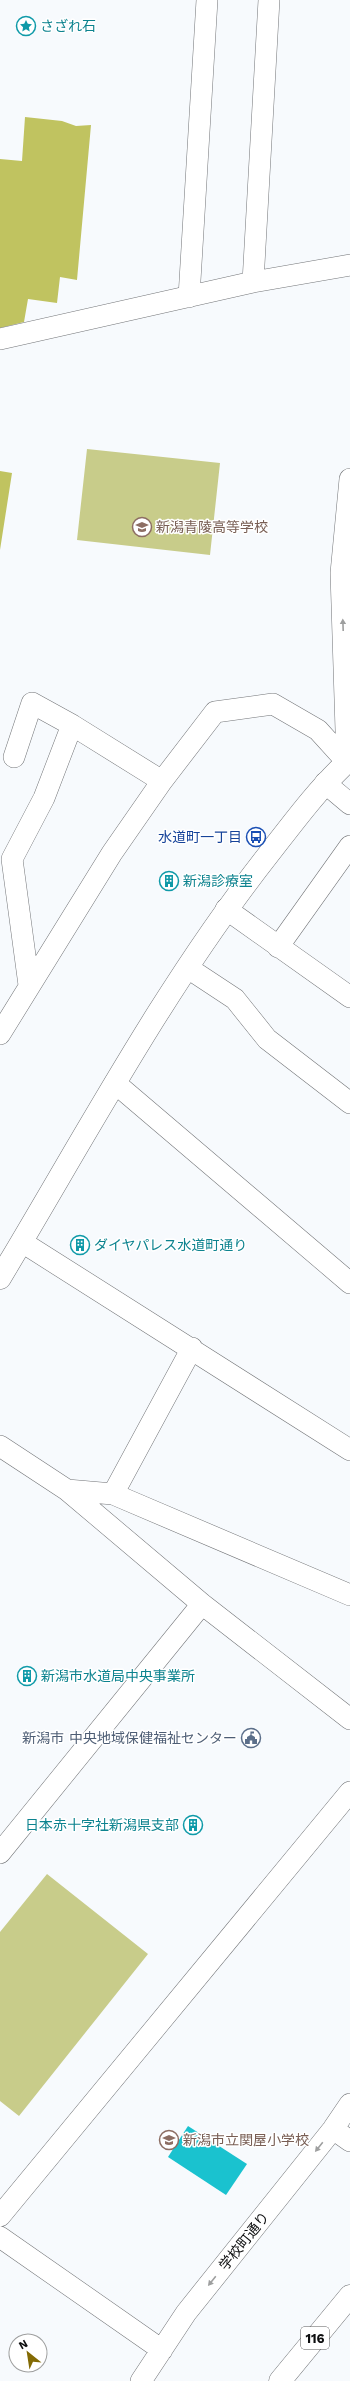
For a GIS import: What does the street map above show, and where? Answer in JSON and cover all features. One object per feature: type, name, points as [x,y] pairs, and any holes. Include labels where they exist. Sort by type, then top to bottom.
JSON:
[{"type":"main road","points":[[0,1278],[115,1083],[226,909],[325,783],[348,760]]},
{"type":"main road","name":"116","points":[[280,2381],[350,2296]]},
{"type":"street","points":[[189,297],[207,0]]},
{"type":"street","points":[[253,282],[269,0]]},
{"type":"street","points":[[0,340],[253,282],[350,264]]},
{"type":"street","points":[[348,760],[341,573],[350,479]]},
{"type":"street","points":[[14,757],[32,703],[72,725],[162,781]]},
{"type":"street","points":[[0,1034],[112,853],[162,781],[215,712],[273,704],[318,730],[348,760]]},
{"type":"street","points":[[29,985],[12,859],[44,798],[72,725]]},
{"type":"street","points":[[325,783],[350,804]]},
{"type":"street","points":[[278,947],[350,846]]},
{"type":"street","points":[[226,909],[350,998]]},
{"type":"street","points":[[188,968],[235,999],[267,1039],[350,1103]]},
{"type":"street","points":[[115,1083],[350,1283]]},
{"type":"street","points":[[22,1242],[192,1348],[350,1450]]},
{"type":"street","points":[[113,1494],[192,1348]]},
{"type":"street","points":[[0,1446],[67,1490],[202,1604],[350,1719]]},
{"type":"street","points":[[67,1490],[113,1494],[350,1596]]},
{"type":"street","points":[[0,1853],[202,1604]]},
{"type":"street","points":[[0,2216],[187,1987],[349,1794]]},
{"type":"street","name":"学校町通り","points":[[141,2381],[186,2314],[333,2129],[350,2104]]},
{"type":"street","points":[[333,2129],[350,2142]]},
{"type":"street","points":[[0,2238],[162,2350]]},
{"type":"green space","points":[[87,449],[220,463],[210,555],[77,540]]},
{"type":"green space","points":[[47,1874],[148,1954],[19,2116],[0,2101],[0,1932]]},
{"type":"shaded area","points":[[25,117],[62,121],[76,126],[91,125],[77,280],[60,277],[57,303],[28,299],[24,322],[0,328],[0,159],[22,161]]},
{"type":"shaded area","points":[[0,471],[12,473],[0,550]]},
{"type":"water","points":[[188,2126],[247,2164],[226,2195],[168,2157]]},
{"type":"place","name":"さざれ石","points":[[26,26]]},
{"type":"place","name":"新潟青陵高等学校","points":[[142,527]]},
{"type":"place","name":"水道町一丁目","points":[[256,837]]},
{"type":"place","name":"新潟診療室","points":[[169,881]]},
{"type":"place","name":"ダイヤパレス水道町通り","points":[[80,1245]]},
{"type":"place","name":"新潟市水道局中央事業所","points":[[27,1676]]},
{"type":"place","name":"新潟市 中央地域保健福祉センター","points":[[251,1738]]},
{"type":"place","name":"日本赤十字社新潟県支部","points":[[193,1825]]},
{"type":"place","name":"新潟市立関屋小学校","points":[[169,2140]]}]
